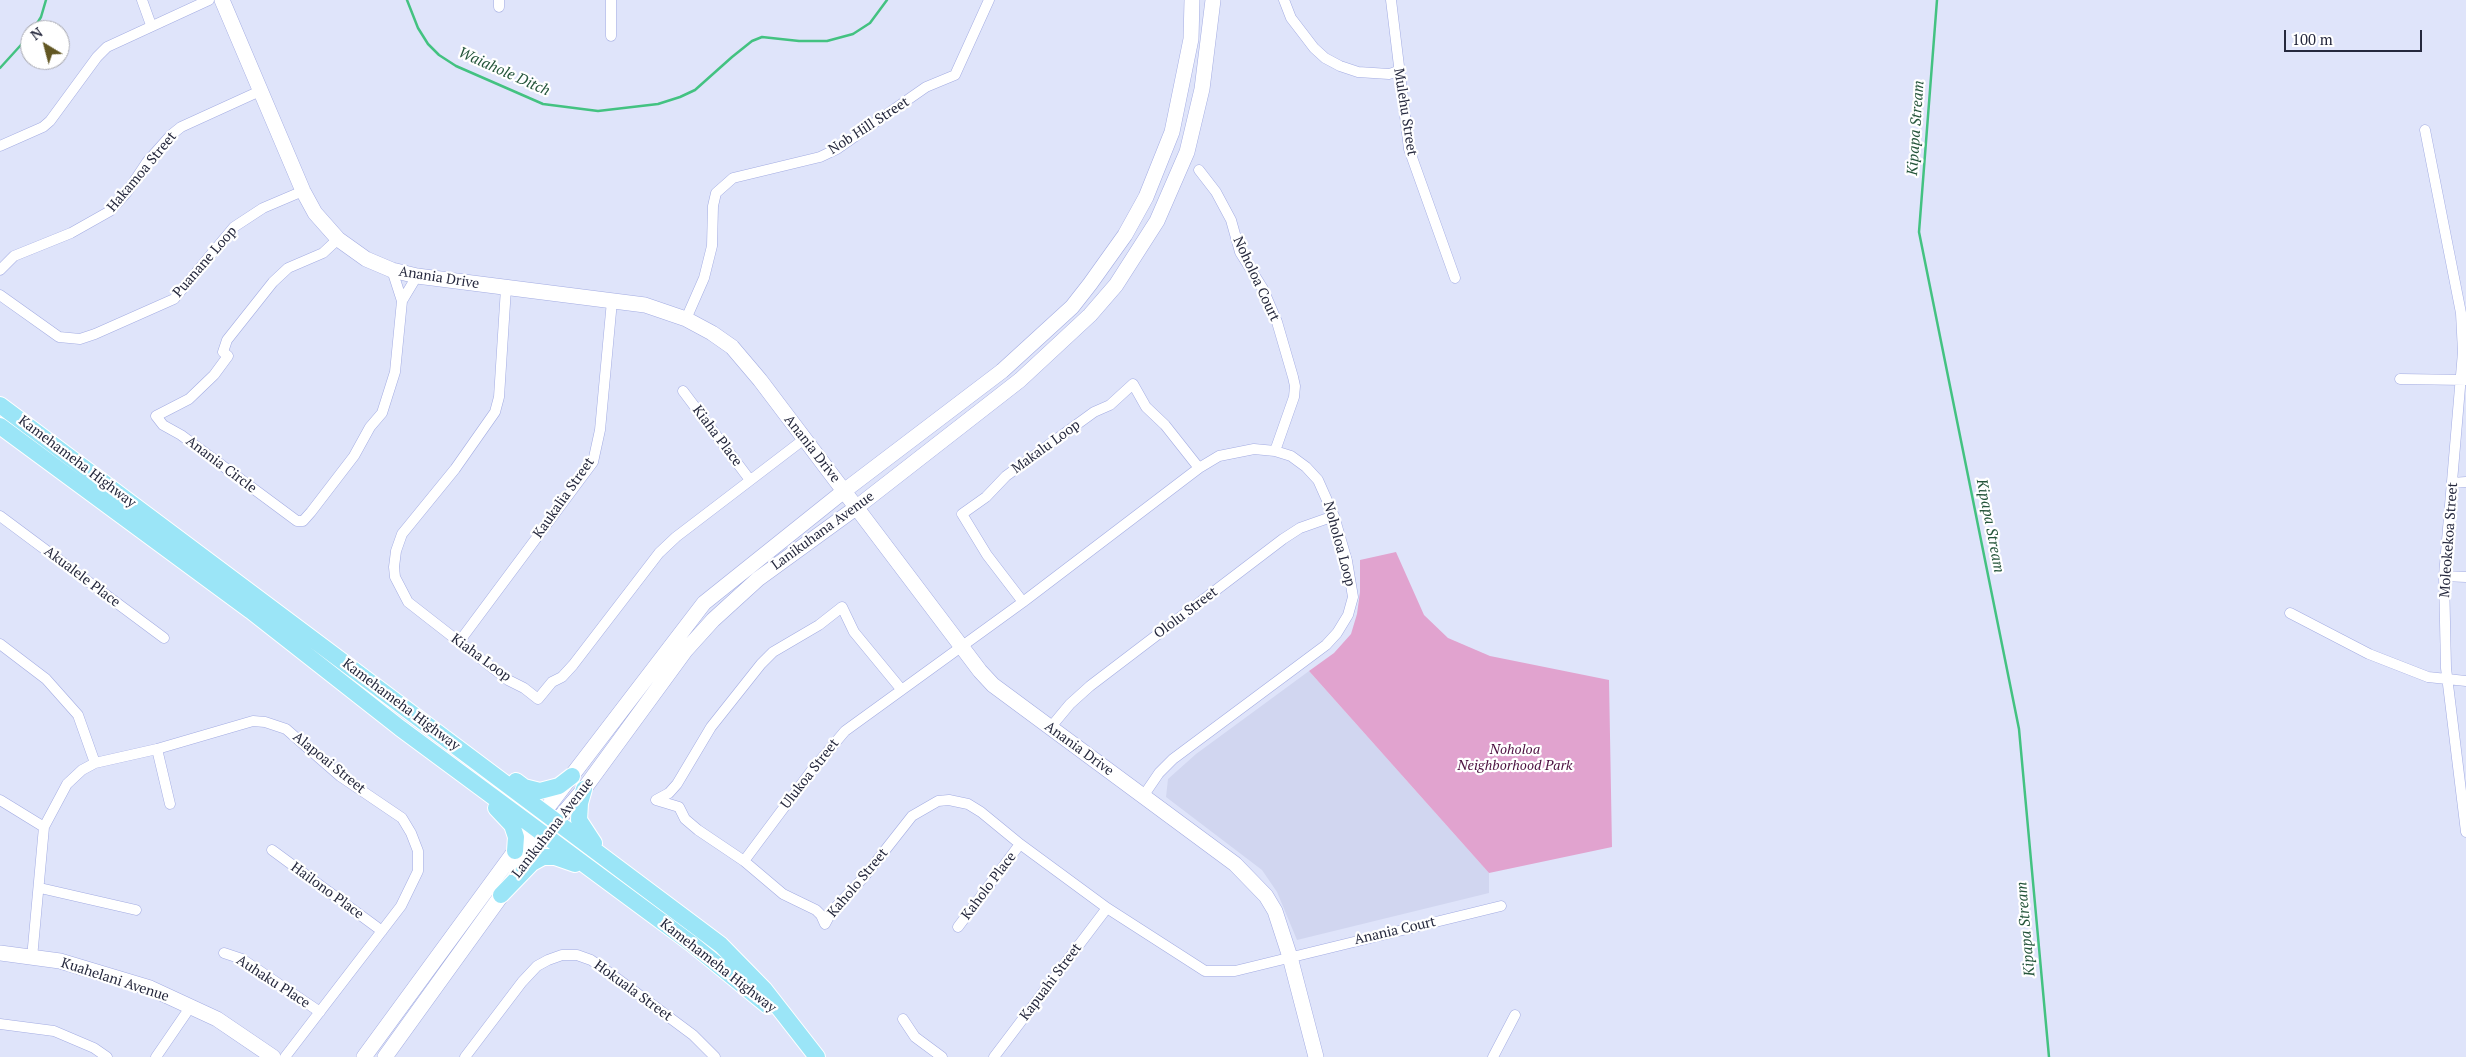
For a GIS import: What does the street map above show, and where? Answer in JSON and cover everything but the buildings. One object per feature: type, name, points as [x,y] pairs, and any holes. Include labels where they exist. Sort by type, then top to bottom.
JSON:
[{"type":"main road","name":"Kamehameha Highway","points":[[0,405],[721,945],[764,989],[787,1021],[817,1057]]},
{"type":"main road","name":"Kamehameha Highway","points":[[0,426],[251,611],[400,728],[692,944],[787,1021]]},
{"type":"main road","points":[[381,689],[468,744],[524,787],[533,790],[550,790],[572,776]]},
{"type":"main road","points":[[400,728],[510,821],[515,833],[515,851]]},
{"type":"main road","points":[[584,789],[578,820],[605,857]]},
{"type":"main road","points":[[501,895],[532,863],[543,857],[555,857],[589,869]]},
{"type":"street","points":[[142,0],[152,26]]},
{"type":"street","points":[[0,146],[43,127],[50,121],[106,47],[209,0]]},
{"type":"street","name":"Anania Drive","points":[[222,0],[303,191],[315,213],[338,239],[366,260],[392,270],[418,276],[645,305],[668,311],[686,319],[712,333],[732,347],[760,380],[803,440],[857,507],[962,647],[993,685],[1144,795],[1235,864],[1254,881],[1275,911],[1290,957],[1316,1057]]},
{"type":"street","points":[[611,0],[611,36]]},
{"type":"street","name":"Nob Hill Street","points":[[686,319],[704,278],[712,246],[713,206],[716,193],[733,178],[820,157],[837,149],[926,88],[955,76],[988,0]]},
{"type":"street","name":"Lanikuhana Avenue","points":[[551,817],[572,776],[704,603],[844,491],[1002,371],[1072,307],[1125,235],[1146,198],[1172,132],[1191,38],[1192,0]]},
{"type":"street","name":"Lanikuhana Avenue","points":[[364,1057],[515,851],[584,789],[685,651],[713,620],[758,579],[857,507],[1020,380],[1090,315],[1116,285],[1157,221],[1187,152],[1202,89],[1213,0]]},
{"type":"street","points":[[1284,0],[1291,18],[1314,48],[1325,58],[1340,66],[1358,72],[1389,74],[1399,72]]},
{"type":"street","name":"Mulehu Street","points":[[1391,0],[1409,149],[1455,278]]},
{"type":"street","name":"Hakamoa Street","points":[[0,270],[14,256],[71,233],[110,211],[156,152],[181,126],[260,91]]},
{"type":"street","name":"Moleokekoa Street","points":[[2425,130],[2461,313],[2464,380],[2444,576],[2447,680],[2462,774],[2466,832]]},
{"type":"street","name":"Noholoa Court","points":[[1199,170],[1216,192],[1231,220],[1240,252],[1263,289],[1277,322],[1293,376],[1295,386],[1294,397],[1274,451]]},
{"type":"street","name":"Puanane Loop","points":[[0,295],[59,337],[80,339],[95,334],[174,299],[234,227],[263,208],[303,191]]},
{"type":"street","name":"Anania Circle","points":[[338,239],[323,253],[288,268],[273,282],[228,340],[223,352],[228,356],[214,374],[189,399],[156,416],[163,425],[181,435],[289,516],[303,521],[354,456],[370,427],[382,413],[395,372],[402,301],[392,270]]},
{"type":"street","name":"Anania Circle","points":[[402,301],[418,276]]},
{"type":"street","name":"Kiaha Loop","points":[[506,288],[499,397],[495,412],[489,425],[402,534],[396,551],[395,577],[408,602],[508,680],[524,688],[538,699],[552,682],[562,677],[573,665],[659,553],[803,440]]},
{"type":"street","name":"Kaukalia Street","points":[[459,642],[592,462],[600,430],[612,301]]},
{"type":"street","points":[[2400,379],[2464,380]]},
{"type":"street","name":"Makalu Loop","points":[[1023,602],[987,555],[962,514],[986,497],[1006,476],[1087,417],[1110,405],[1133,384],[1146,407],[1165,425],[1199,468]]},
{"type":"street","name":"Kiaha Place","points":[[683,391],[750,480]]},
{"type":"street","name":"Noholoa Loop","points":[[962,647],[1199,468],[1219,456],[1254,449],[1274,451],[1291,456],[1306,467],[1318,480],[1334,516],[1347,561],[1353,597],[1348,615],[1338,633],[1300,666],[1173,759],[1159,773],[1144,795]]},
{"type":"street","points":[[2452,483],[2466,482]]},
{"type":"street","name":"Akualele Place","points":[[0,516],[164,638]]},
{"type":"street","name":"Ololu Street","points":[[1050,728],[1070,704],[1090,686],[1283,539],[1300,528],[1334,516]]},
{"type":"street","points":[[2444,576],[2466,577]]},
{"type":"street","name":"Kaholo Street","points":[[901,689],[854,632],[842,607],[819,625],[773,652],[760,664],[711,727],[677,784],[669,793],[656,800],[679,807],[685,819],[698,830],[744,861],[783,894],[816,910],[825,924],[832,911],[864,877],[912,816],[938,801],[949,800],[968,804],[996,822],[1020,844],[1107,908],[1205,971],[1235,971],[1290,957]]},
{"type":"street","points":[[2290,613],[2369,654],[2428,677],[2466,681]]},
{"type":"street","points":[[0,644],[46,679],[78,715],[96,763]]},
{"type":"street","name":"Ulukoa Street","points":[[744,861],[831,746],[845,732],[901,689],[962,647]]},
{"type":"street","name":"Alapoai Street","points":[[32,958],[40,888],[44,827],[67,784],[82,770],[96,763],[253,721],[265,722],[286,728],[340,776],[402,818],[411,833],[418,851],[418,871],[401,906],[285,1057]]},
{"type":"street","points":[[157,748],[170,804]]},
{"type":"street","points":[[0,800],[44,827]]},
{"type":"street","name":"Lanikuhana Avenue","points":[[385,1057],[501,895],[539,830]]},
{"type":"street","name":"Kaholo Place","points":[[958,927],[1020,844]]},
{"type":"street","name":"Hailono Place","points":[[272,850],[382,931]]},
{"type":"street","points":[[40,888],[136,910]]},
{"type":"street","name":"Anania Court","points":[[1290,957],[1501,906]]},
{"type":"street","name":"Kapuahi Street","points":[[994,1057],[1107,908]]},
{"type":"street","name":"Kuahelani Avenue","points":[[0,953],[60,961],[150,988],[191,1006],[233,1028],[273,1057]]},
{"type":"street","name":"Auhaku Place","points":[[224,953],[242,959],[320,1012]]},
{"type":"street","name":"Hokuala Street","points":[[465,1057],[522,982],[538,966],[562,955],[576,955],[591,960],[693,1035],[715,1057]]},
{"type":"street","points":[[156,1057],[191,1006]]},
{"type":"street","points":[[1493,1057],[1515,1015]]},
{"type":"street","points":[[903,1019],[915,1037],[942,1057]]},
{"type":"street","points":[[0,1024],[54,1031],[94,1048],[107,1057]]},
{"type":"shaded area","points":[[1309,671],[1489,873],[1489,893],[1297,940],[1277,892],[1262,870],[1166,797],[1168,779],[1196,754]]},
{"type":"green space","name":"Noholoa Neighborhood Park","points":[[1396,552],[1424,615],[1448,638],[1490,656],[1609,680],[1612,847],[1489,873],[1309,671],[1334,653],[1351,634],[1357,614],[1360,592],[1360,560]]},
{"type":"waterway","name":"Waiahole Ditch","points":[[39,20],[46,0]]},
{"type":"waterway","name":"Waiahole Ditch","points":[[407,0],[418,28],[428,44],[439,55],[456,66],[543,104],[598,111],[658,104],[680,97],[695,90],[752,41],[762,37],[799,41],[827,41],[853,34],[870,23],[887,0]]},
{"type":"waterway","name":"Kipapa Stream","points":[[1937,0],[1919,232],[2019,729],[2049,1057]]},
{"type":"waterway","name":"Waiahole Ditch","points":[[0,68],[20,46]]}]
